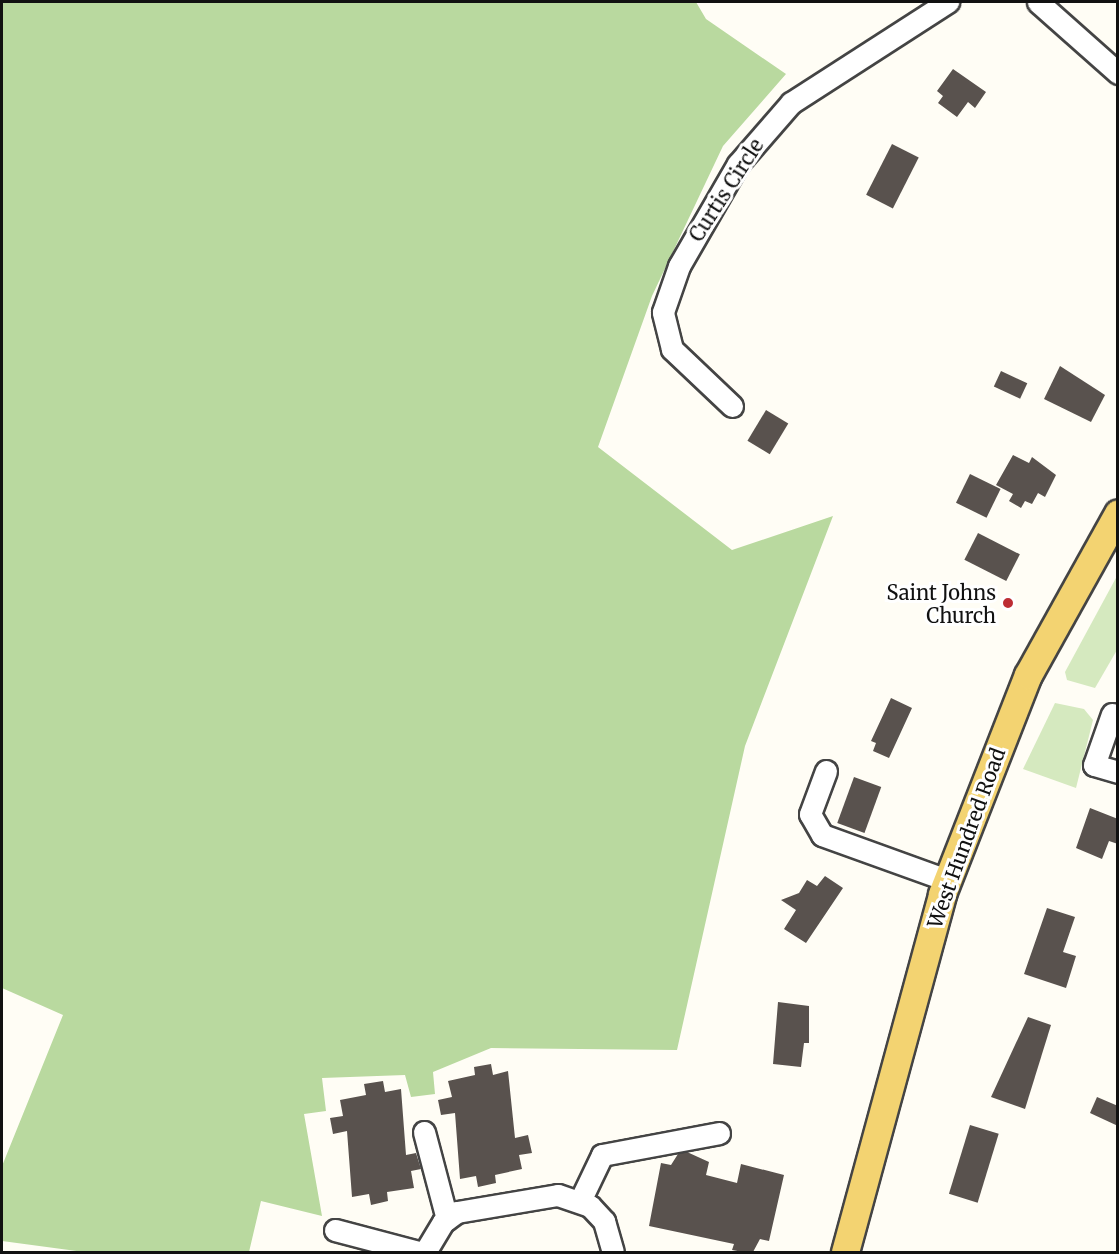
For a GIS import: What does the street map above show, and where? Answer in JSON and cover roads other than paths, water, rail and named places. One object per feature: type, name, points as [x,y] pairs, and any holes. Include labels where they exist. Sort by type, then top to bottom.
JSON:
[{"type":"main road","name":"West Hundred Road","points":[[845,1252],[947,880],[1028,675],[1118,513]]},
{"type":"street","name":"Curtis Circle","points":[[732,406],[672,349],[663,312],[679,266],[738,164],[791,103],[948,2]]},
{"type":"street","points":[[1038,2],[1118,73]]},
{"type":"street","points":[[1112,714],[1094,765],[1118,772]]},
{"type":"street","points":[[826,771],[810,814],[822,835],[947,880]]},
{"type":"street","points":[[424,1132],[447,1219]]},
{"type":"street","points":[[580,1201],[602,1155],[719,1133]]},
{"type":"street","points":[[425,1252],[447,1219],[480,1205],[558,1195],[580,1201],[604,1221],[613,1252]]},
{"type":"street","points":[[335,1230],[419,1252]]},
{"type":"place","name":"Saint Johns Church","points":[[1008,603]]}]
